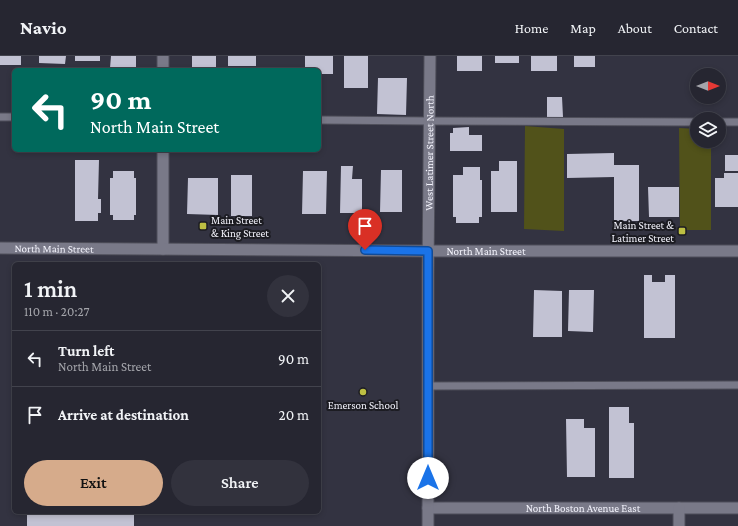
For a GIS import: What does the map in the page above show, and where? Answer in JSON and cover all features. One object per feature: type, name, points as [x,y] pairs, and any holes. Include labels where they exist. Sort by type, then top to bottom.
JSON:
[{"type":"street","points":[[162,56],[163,68]]},
{"type":"street","name":"West Latimer Street North","points":[[428,526],[430,56]]},
{"type":"street","points":[[163,152],[163,249]]},
{"type":"street","name":"North Main Street","points":[[0,248],[428,251],[738,251]]},
{"type":"street","name":"North Boston Avenue East","points":[[428,508],[738,508]]},
{"type":"street","points":[[679,508],[679,526]]},
{"type":"lane","points":[[0,117],[12,117]]},
{"type":"lane","points":[[321,120],[690,122]]},
{"type":"lane","points":[[726,122],[738,122]]},
{"type":"lane","points":[[428,386],[738,385]]},
{"type":"shaded area","points":[[525,126],[564,129],[564,231],[524,229]]},
{"type":"shaded area","points":[[679,128],[690,129],[690,148],[711,148],[711,230],[680,230]]},
{"type":"building","points":[[0,56],[21,56],[21,65],[0,65]]},
{"type":"building","points":[[39,56],[66,56],[65,64],[39,63]]},
{"type":"building","points":[[75,56],[100,56],[100,61],[75,61]]},
{"type":"building","points":[[111,56],[136,56],[136,68],[110,68]]},
{"type":"building","points":[[192,56],[216,56],[216,68],[192,68]]},
{"type":"building","points":[[228,56],[256,56],[256,66],[228,66]]},
{"type":"building","points":[[305,56],[333,56],[333,74],[321,74],[321,68],[305,68]]},
{"type":"building","points":[[344,56],[368,56],[368,88],[344,88]]},
{"type":"building","points":[[457,56],[482,56],[482,71],[457,71]]},
{"type":"building","points":[[495,56],[519,56],[519,63],[495,63]]},
{"type":"building","points":[[531,56],[557,56],[557,71],[531,71]]},
{"type":"building","points":[[574,56],[595,56],[595,67],[574,67]]},
{"type":"building","points":[[378,78],[407,78],[406,115],[377,114]]},
{"type":"building","points":[[547,97],[562,97],[563,117],[547,117]]},
{"type":"building","points":[[469,127],[469,135],[482,135],[482,151],[450,151],[450,133],[453,133],[453,128]]},
{"type":"building","points":[[614,153],[614,165],[639,165],[639,221],[614,221],[614,177],[567,178],[567,154]]},
{"type":"building","points":[[725,155],[738,155],[738,171],[725,171]]},
{"type":"building","points":[[75,160],[99,160],[98,199],[101,199],[101,213],[98,213],[98,221],[75,221]]},
{"type":"building","points":[[499,161],[517,161],[517,212],[491,212],[491,171],[499,171]]},
{"type":"building","points":[[341,166],[353,166],[352,179],[362,179],[362,213],[340,213]]},
{"type":"building","points":[[463,167],[480,167],[480,180],[482,180],[482,217],[479,217],[479,223],[456,223],[456,217],[453,217],[453,175],[463,175]]},
{"type":"building","points":[[381,170],[402,170],[402,212],[380,212]]},
{"type":"building","points":[[113,171],[134,171],[134,178],[136,178],[136,215],[134,215],[134,220],[113,220],[113,215],[110,215],[110,178],[113,178]]},
{"type":"building","points":[[303,171],[327,171],[326,214],[302,214]]},
{"type":"building","points":[[724,173],[738,173],[738,207],[715,207],[715,178],[724,178]]},
{"type":"building","points":[[231,175],[252,175],[252,216],[231,216]]},
{"type":"building","points":[[188,178],[218,178],[218,215],[187,214]]},
{"type":"building","points":[[648,187],[679,187],[679,217],[649,217]]},
{"type":"building","points":[[644,275],[652,275],[652,282],[665,282],[665,275],[675,275],[675,338],[644,338]]},
{"type":"building","points":[[534,290],[562,291],[562,337],[533,337]]},
{"type":"building","points":[[569,290],[594,290],[593,332],[568,331]]},
{"type":"building","points":[[609,407],[629,407],[629,423],[634,423],[634,478],[609,478]]},
{"type":"building","points":[[566,419],[584,419],[584,428],[595,428],[595,477],[567,477]]},
{"type":"building","points":[[27,514],[134,514],[134,526],[27,526]]},
{"type":"place","name":"Main Street & King Street","points":[[203,226]]},
{"type":"place","name":"Main Street & Latimer Street","points":[[682,231]]},
{"type":"place","name":"Emerson School","points":[[363,392]]},
{"type":"route","points":[[365,250],[428,251],[428,478]]}]
